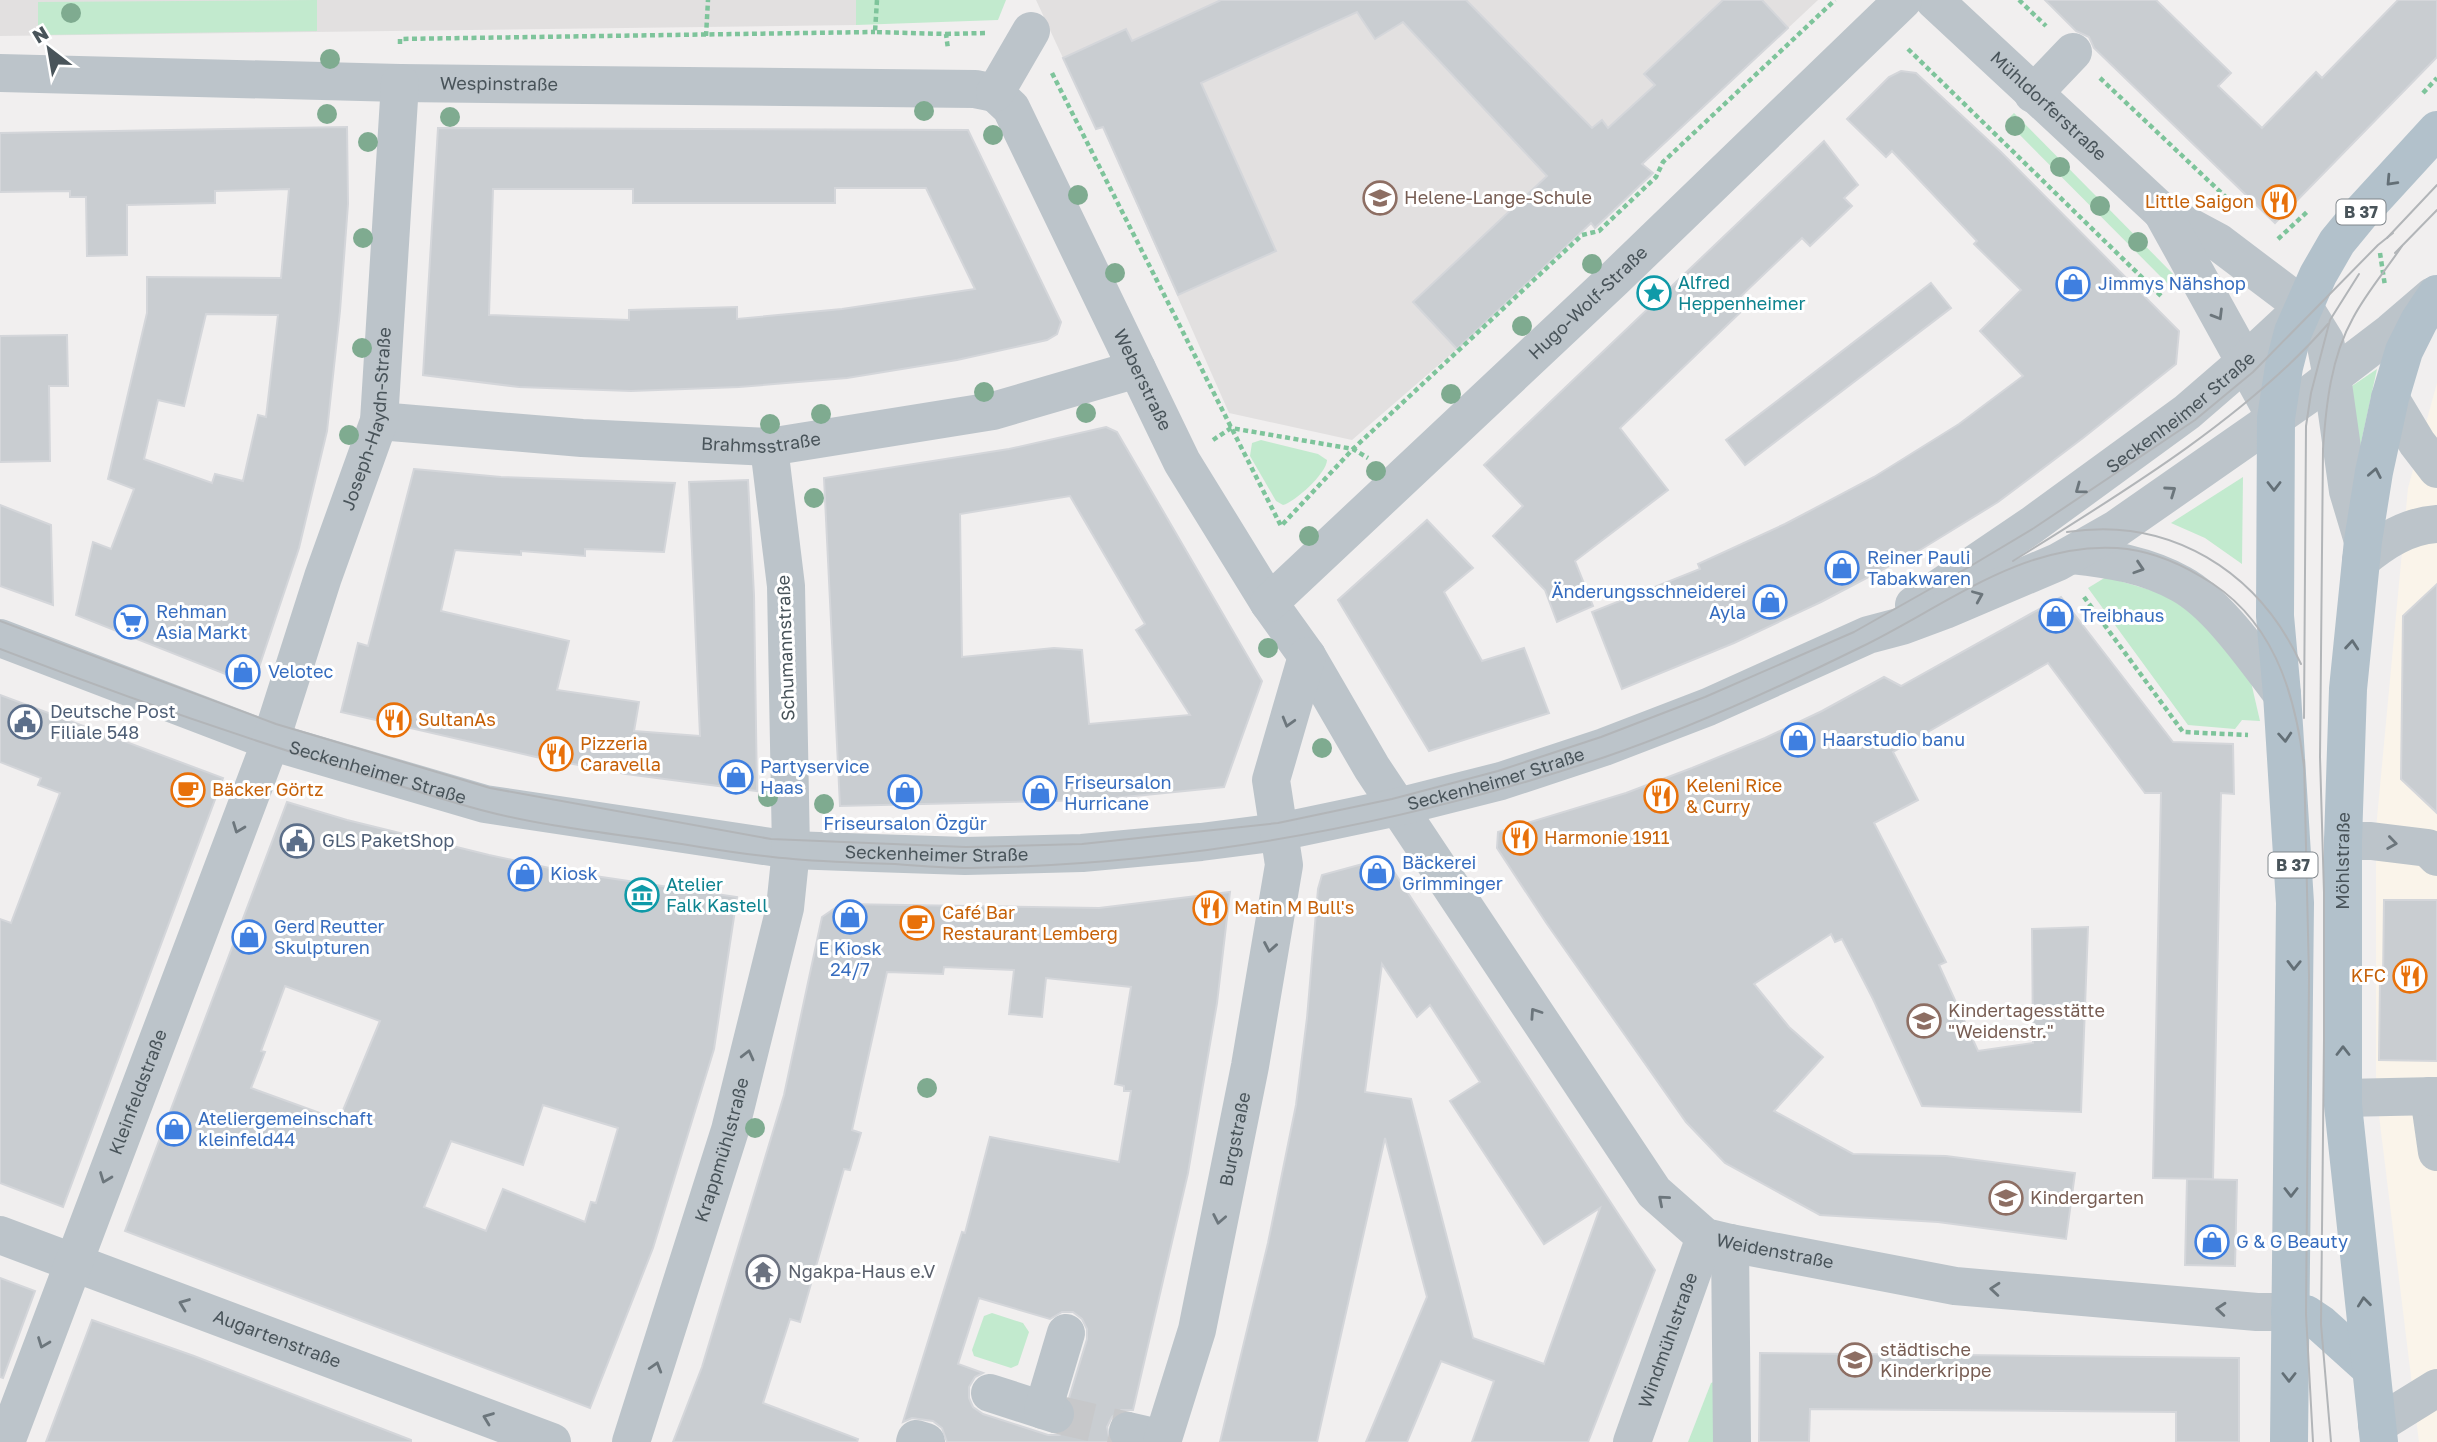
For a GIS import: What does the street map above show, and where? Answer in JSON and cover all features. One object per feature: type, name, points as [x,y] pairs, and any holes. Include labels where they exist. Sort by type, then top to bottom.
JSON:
[{"type":"main road","name":"Seckenheimer Straße","points":[[2304,307],[2337,242],[2437,130]]},
{"type":"main road","name":"Möhlstraße","points":[[2378,1434],[2343,1098],[2343,841],[2348,689],[2362,550],[2374,472],[2390,398],[2404,351],[2437,293]]},
{"type":"main road","name":"B 37","points":[[2289,1442],[2295,903],[2275,616],[2276,418],[2284,367],[2293,332],[2304,307]]},
{"type":"main road","points":[[2290,1312],[2306,1314],[2321,1324],[2371,1370]]},
{"type":"street","name":"Mühldorferstraße","points":[[1934,0],[2162,212],[2218,242],[2304,307]]},
{"type":"street","name":"Hugo-Wolf-Straße","points":[[1269,603],[1614,279],[1891,11]]},
{"type":"street","points":[[995,93],[1031,31]]},
{"type":"street","points":[[2033,94],[2073,52]]},
{"type":"street","name":"Wespinstraße","points":[[0,73],[400,83],[975,89],[995,93]]},
{"type":"street","name":"Joseph-Haydn-Straße","points":[[270,741],[323,578],[379,421],[400,83]]},
{"type":"street","name":"Weberstraße","points":[[995,93],[1010,108],[1182,462],[1269,603],[1307,656],[1372,768],[1398,807]]},
{"type":"street","name":"Mühldorferstraße","points":[[2162,212],[2276,418]]},
{"type":"street","name":"Seckenheimer Straße","points":[[0,638],[270,741],[485,804],[791,850],[965,856],[1082,853],[1279,832],[1398,807],[1501,781],[1604,747],[1708,707],[1868,635],[2075,572],[2116,529],[2333,377],[2437,293]]},
{"type":"street","points":[[2304,307],[2325,341],[2333,377],[2348,491],[2362,550],[2381,544],[2400,532],[2437,524]]},
{"type":"street","name":"Seckenheimer Straße","points":[[1868,635],[2043,516],[2187,412],[2304,307]]},
{"type":"street","name":"Brahmsstraße","points":[[379,421],[582,438],[769,447],[993,411],[1136,369]]},
{"type":"street","points":[[2390,398],[2417,443],[2437,469]]},
{"type":"street","name":"Schumannstraße","points":[[769,447],[786,586],[791,850]]},
{"type":"street","points":[[2075,572],[2112,559],[2147,569],[2182,584],[2238,637],[2282,694]]},
{"type":"street","points":[[1279,832],[1271,780],[1307,656]]},
{"type":"street","name":"Kleinfeldstraße","points":[[6,1442],[270,741]]},
{"type":"street","name":"Weidenstraße","points":[[1398,807],[1654,1192],[1718,1240],[1955,1286],[2257,1312],[2290,1312]]},
{"type":"street","name":"Burgstraße","points":[[1151,1437],[1197,1330],[1250,1066],[1284,864],[1279,832]]},
{"type":"street","points":[[2343,841],[2371,841],[2428,848],[2437,858]]},
{"type":"street","name":"Krappmühlstraße","points":[[631,1442],[730,1130],[785,908],[791,850]]},
{"type":"street","points":[[2343,1098],[2433,1096],[2437,1152]]},
{"type":"street","name":"Augartenstraße","points":[[0,1235],[552,1442]]},
{"type":"street","points":[[1718,1240],[1732,1442]]},
{"type":"street","name":"Windmühlstraße","points":[[1633,1442],[1718,1240]]},
{"type":"street","points":[[990,1394],[1049,1412],[1066,1333]]},
{"type":"street","points":[[2378,1434],[2437,1388]]},
{"type":"street","points":[[915,1442],[916,1439],[926,1442]]},
{"type":"path","points":[[706,36],[708,0]]},
{"type":"path","points":[[875,33],[877,0]]},
{"type":"path","points":[[1031,31],[1281,526],[1353,449],[1582,235],[1600,231],[1656,177],[1663,162],[1835,0]]},
{"type":"path","points":[[2019,0],[2241,211]]},
{"type":"path","points":[[1891,11],[2164,300]]},
{"type":"path","points":[[400,83],[400,39],[875,33],[947,34],[950,89]]},
{"type":"path","points":[[2418,98],[2437,78]]},
{"type":"path","points":[[2271,239],[2278,239],[2286,234],[2313,206]]},
{"type":"path","points":[[1182,462],[1231,428],[1353,449],[1403,477]]},
{"type":"path","points":[[2075,572],[2183,732],[2259,735]]},
{"type":"shaded area","points":[[0,0],[856,0],[856,25],[0,36]]},
{"type":"shaded area","name":"Helene-Lange-Schule","points":[[1036,0],[1818,0],[1643,164],[1653,173],[1595,228],[1591,224],[1457,349],[1352,440],[1229,413],[1103,128],[1096,129]]},
{"type":"shaded area","points":[[2437,383],[2437,1442],[2419,1442],[2376,1091],[2376,829],[2408,488]]},
{"type":"green space","points":[[317,0],[317,31],[38,35],[38,2]]},
{"type":"green space","points":[[856,0],[1006,0],[998,20],[856,25]]},
{"type":"green space","points":[[2014,113],[2179,280],[2171,287],[2006,121]]},
{"type":"green space","points":[[2377,369],[2357,461],[2352,386]]},
{"type":"green space","points":[[1261,440],[1318,454],[1327,460],[1326,466],[1310,486],[1283,505],[1276,501],[1250,456],[1252,443]]},
{"type":"green space","points":[[2243,477],[2242,564],[2205,538],[2171,523]]},
{"type":"green space","points":[[2106,577],[2171,596],[2202,620],[2251,682],[2260,721],[2242,720],[2235,729],[2188,725],[2088,588]]},
{"type":"green space","points":[[992,1313],[1023,1323],[1029,1332],[1018,1365],[1011,1368],[974,1356],[972,1350],[984,1316]]},
{"type":"green space","points":[[1718,1380],[1723,1442],[1688,1442],[1711,1383]]},
{"type":"building","points":[[1221,0],[1466,0],[1592,128],[1602,120],[1608,128],[1655,85],[1644,74],[1723,0],[1762,0],[1788,28],[1642,164],[1653,173],[1595,228],[1591,223],[1457,349],[1413,302],[1547,176],[1403,22],[1375,39],[1357,12],[1201,83],[1276,251],[1178,295],[1103,127],[1096,129],[1063,58],[1126,29],[1132,41]]},
{"type":"building","points":[[2045,0],[2156,0],[2231,73],[2218,86],[2262,128],[2316,72],[2322,78],[2398,0],[2437,0],[2437,57],[2275,223],[2094,48],[2089,37],[2076,31]]},
{"type":"building","points":[[1901,71],[1916,73],[2001,152],[2179,331],[2176,364],[1998,502],[1920,550],[1821,602],[1734,643],[1622,689],[1592,612],[1700,569],[1698,564],[1785,524],[1874,477],[1959,424],[2023,376],[1980,331],[2021,290],[1974,244],[1977,241],[1892,151],[1886,157],[1847,119],[1889,77]]},
{"type":"building","points":[[347,127],[348,204],[327,431],[299,548],[253,685],[76,615],[93,542],[111,549],[134,489],[108,479],[147,313],[147,277],[281,278],[289,189],[215,191],[215,203],[127,205],[127,255],[87,256],[86,197],[70,197],[70,191],[0,192],[0,133]],"holes":[[[206,314],[278,315],[266,417],[258,415],[243,481],[215,474],[212,483],[144,459],[158,400],[184,406]]]},
{"type":"building","points":[[438,128],[968,130],[1061,322],[1057,334],[1047,340],[957,360],[847,378],[739,387],[631,391],[519,387],[423,375]],"holes":[[[835,188],[926,188],[975,289],[842,309],[737,319],[737,307],[629,310],[629,320],[489,315],[493,189],[633,189],[633,203],[835,203]]]},
{"type":"building","points":[[1824,141],[1858,185],[1844,198],[1852,206],[1810,246],[1802,238],[1740,297],[1748,305],[1620,428],[1668,490],[1575,561],[1593,606],[1557,622],[1545,590],[1493,536],[1523,506],[1484,465]]},
{"type":"building","points":[[1931,283],[1951,308],[1745,465],[1726,440]]},
{"type":"building","points":[[67,335],[68,386],[49,386],[50,461],[0,462],[0,336]]},
{"type":"building","points":[[1106,427],[1117,432],[1262,681],[1224,787],[1095,800],[840,806],[824,478],[1009,449]],"holes":[[[1070,496],[1145,624],[1136,630],[1190,715],[1089,724],[1082,650],[1054,648],[962,657],[960,514]]]},
{"type":"building","points":[[414,469],[501,477],[675,483],[664,552],[585,549],[585,556],[455,550],[441,611],[569,641],[557,690],[639,702],[634,731],[700,736],[689,482],[748,480],[754,595],[757,791],[626,774],[536,757],[341,712],[358,643],[368,646]]},
{"type":"building","points":[[0,505],[51,525],[53,605],[0,586]]},
{"type":"building","points":[[1427,520],[1473,568],[1444,592],[1482,661],[1524,648],[1549,713],[1429,751],[1338,600]]},
{"type":"building","points":[[2437,584],[2437,813],[2401,779],[2403,616]]},
{"type":"building","points":[[2061,597],[2173,742],[2233,744],[2234,794],[2221,793],[2213,1179],[2153,1178],[2161,793],[2145,793],[2048,663],[1893,752],[1918,800],[1874,823],[1946,962],[1939,965],[1978,1051],[2033,1043],[2032,929],[2088,927],[2081,1112],[1922,1106],[1842,939],[1835,942],[1831,934],[1754,984],[1789,1027],[1823,1057],[1774,1111],[1853,1154],[1946,1156],[2075,1173],[2066,1239],[1938,1222],[1820,1215],[1725,1163],[1686,1122],[1497,848],[1498,832],[1626,793],[1692,768],[1822,711],[1884,677],[1901,686]]},
{"type":"building","points":[[0,695],[223,778],[63,1207],[0,1183],[0,919],[11,923],[60,793],[38,785],[41,778],[0,762]]},
{"type":"building","points":[[287,802],[347,820],[568,872],[737,897],[714,1049],[653,1248],[590,1408],[125,1231]],"holes":[[[285,986],[380,1021],[339,1120],[251,1088],[265,1052],[261,1051]],[[543,1105],[618,1128],[596,1203],[591,1202],[585,1222],[503,1189],[486,1231],[424,1207],[451,1141],[523,1165]]]},
{"type":"building","points":[[1385,858],[1655,1270],[1588,1442],[1472,1442],[1494,1381],[1441,1361],[1407,1442],[1366,1442],[1427,1297],[1385,1138],[1317,1442],[1220,1442],[1268,1243],[1296,1105],[1307,1018],[1318,889],[1322,875]],"holes":[[[1382,964],[1417,1017],[1430,1005],[1480,1082],[1450,1101],[1544,1244],[1600,1208],[1544,1364],[1473,1338],[1411,1099],[1365,1092]]]},
{"type":"building","points":[[1230,892],[1217,1003],[1188,1173],[1133,1410],[1121,1410],[1112,1417],[1107,1427],[1110,1442],[947,1442],[942,1428],[933,1421],[912,1418],[903,1422],[962,1232],[965,1233],[990,1137],[1119,1162],[1131,1091],[1124,1091],[1124,1086],[1115,1084],[1131,987],[1046,978],[1042,1017],[1009,1014],[1014,970],[944,967],[943,974],[887,972],[852,1130],[861,1133],[850,1170],[844,1169],[800,1322],[790,1319],[763,1403],[858,1439],[857,1442],[673,1442],[702,1367],[784,1095],[822,917],[841,904],[1099,908]],"holes":[[[979,1298],[1050,1319],[1062,1312],[1073,1312],[1082,1319],[1087,1329],[1087,1339],[1069,1398],[1076,1410],[1076,1421],[1069,1431],[1048,1435],[983,1414],[973,1407],[969,1398],[969,1387],[975,1377],[983,1373],[958,1364]]]},
{"type":"building","name":"KFC","points":[[2384,900],[2437,900],[2437,1061],[2379,1060]]},
{"type":"building","points":[[2187,1179],[2237,1180],[2235,1266],[2185,1265]]},
{"type":"building","points":[[0,1278],[35,1291],[3,1378],[0,1377]]},
{"type":"building","points":[[92,1320],[194,1356],[411,1442],[46,1442]]},
{"type":"building","points":[[1760,1353],[2239,1358],[2239,1442],[2176,1442],[2176,1412],[1810,1409],[1809,1442],[1759,1442]]},
{"type":"tunnel","points":[[1055,1414],[1128,1431]]},
{"type":"tram line","points":[[2387,238],[2437,185]]},
{"type":"tram line","points":[[2395,253],[2437,210]]},
{"type":"tram line","points":[[0,621],[276,724],[490,788],[771,839],[966,847],[1082,844],[1278,823],[1392,799],[1498,771],[1601,737],[1705,697],[1854,632],[2034,528],[2195,420],[2253,372],[2393,233]]},
{"type":"tram line","points":[[2331,1442],[2321,1324],[2324,1040],[2320,757],[2323,449],[2331,382],[2339,349],[2364,300],[2402,246]]},
{"type":"tram line","points":[[2304,718],[2306,426],[2311,393],[2330,320],[2359,274]]},
{"type":"tram line","points":[[2013,561],[2138,482],[2220,423],[2259,391],[2328,324]]},
{"type":"tram line","points":[[2067,532],[2105,529],[2141,533],[2175,542],[2206,557],[2235,577],[2261,602],[2283,631],[2301,664]]},
{"type":"tram line","points":[[0,649],[277,748],[453,802],[527,820],[730,852],[793,859],[961,868],[1052,865],[1132,859],[1292,836],[1371,821],[1528,781],[1605,757],[1735,706],[1861,647],[2016,566],[2048,555],[2082,549],[2117,548],[2160,557],[2181,566],[2225,593],[2245,612],[2276,658],[2286,683],[2294,710],[2304,767]]},
{"type":"tram line","points":[[2304,760],[2309,977],[2306,1314],[2313,1442]]},
{"type":"place","name":"Helene-Lange-Schule","points":[[1380,198]]},
{"type":"place","name":"Little Saigon","points":[[2279,202]]},
{"type":"place","name":"Jimmys Nähshop","points":[[2073,284]]},
{"type":"place","name":"Alfred Heppenheimer","points":[[1654,293]]},
{"type":"place","name":"Reiner Pauli Tabakwaren","points":[[1842,568]]},
{"type":"place","name":"Änderungsschneiderei Ayla","points":[[1770,602]]},
{"type":"place","name":"Treibhaus","points":[[2056,616]]},
{"type":"place","name":"Rehman Asia Markt","points":[[131,622]]},
{"type":"place","name":"Velotec","points":[[243,672]]},
{"type":"place","name":"SultanAs","points":[[394,720]]},
{"type":"place","name":"Deutsche Post Filiale 548","points":[[25,722]]},
{"type":"place","name":"Haarstudio banu","points":[[1798,740]]},
{"type":"place","name":"Pizzeria Caravella","points":[[556,754]]},
{"type":"place","name":"Partyservice Haas","points":[[736,777]]},
{"type":"place","name":"Bäcker Görtz","points":[[188,790]]},
{"type":"place","name":"Friseursalon Özgür","points":[[905,792]]},
{"type":"place","name":"Friseursalon Hurricane","points":[[1040,793]]},
{"type":"place","name":"Keleni Rice & Curry","points":[[1661,796]]},
{"type":"place","name":"Harmonie 1911","points":[[1520,838]]},
{"type":"place","name":"GLS PaketShop","points":[[297,841]]},
{"type":"place","name":"Bäckerei Grimminger","points":[[1377,873]]},
{"type":"place","name":"Kiosk","points":[[525,874]]},
{"type":"place","name":"Atelier Falk Kastell","points":[[642,895]]},
{"type":"place","name":"Matin M Bull's","points":[[1210,908]]},
{"type":"place","name":"E Kiosk 24/7","points":[[850,917]]},
{"type":"place","name":"Café Bar Restaurant Lemberg","points":[[917,923]]},
{"type":"place","name":"Gerd Reutter Skulpturen","points":[[249,937]]},
{"type":"place","name":"KFC","points":[[2410,976]]},
{"type":"place","name":"Kindertagesstätte \"Weidenstr.\"","points":[[1924,1021]]},
{"type":"place","name":"Ateliergemeinschaft kleinfeld44","points":[[174,1129]]},
{"type":"place","name":"Kindergarten","points":[[2006,1198]]},
{"type":"place","name":"G & G Beauty","points":[[2212,1242]]},
{"type":"place","name":"Ngakpa-Haus e.V","points":[[763,1272]]},
{"type":"place","name":"städtische Kinderkrippe","points":[[1855,1360]]}]
